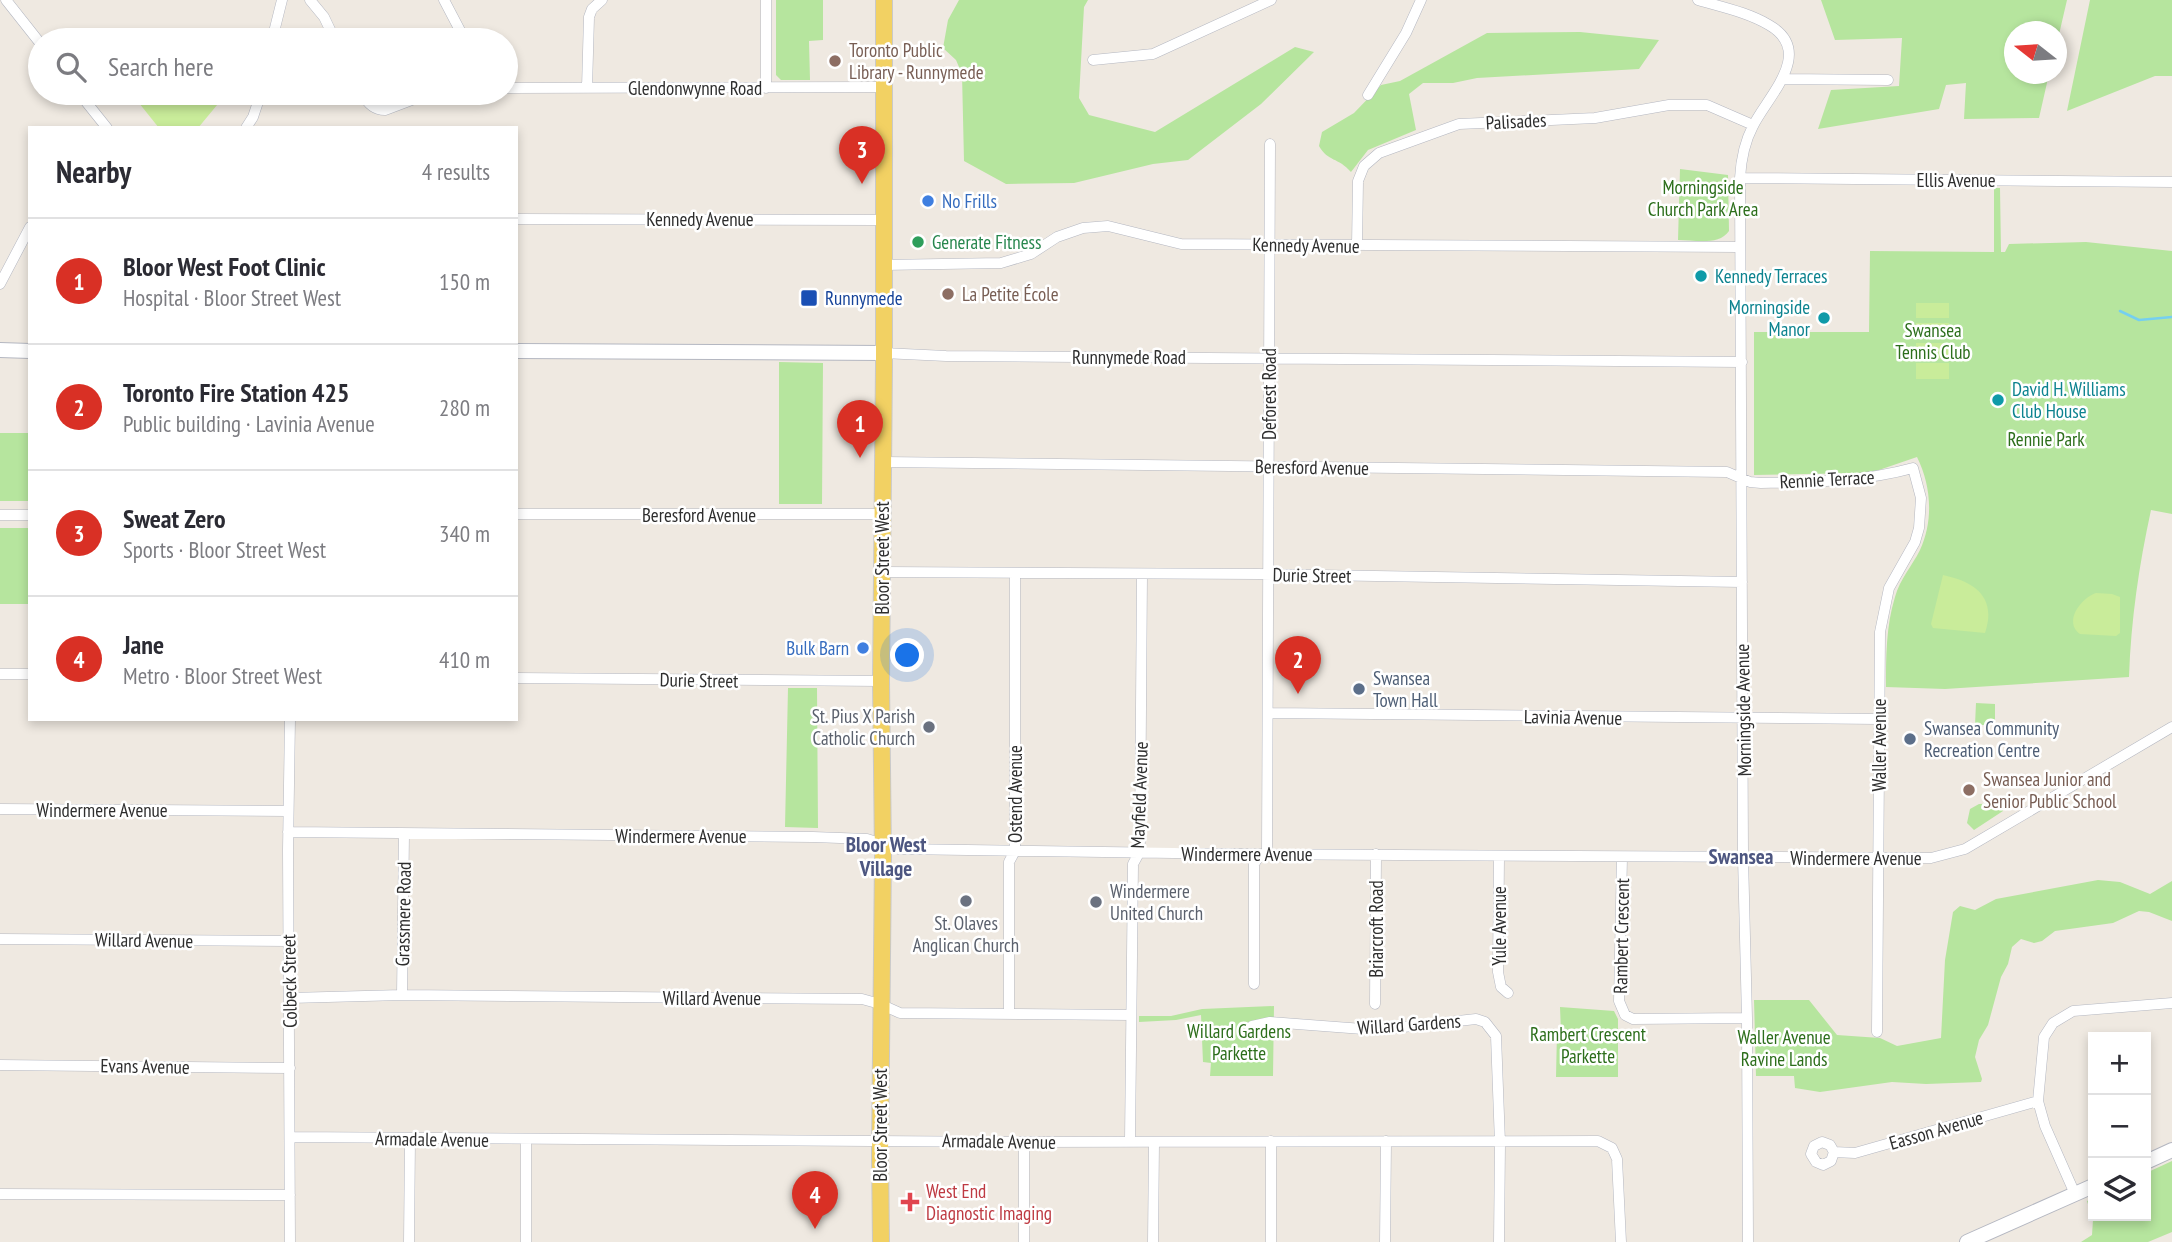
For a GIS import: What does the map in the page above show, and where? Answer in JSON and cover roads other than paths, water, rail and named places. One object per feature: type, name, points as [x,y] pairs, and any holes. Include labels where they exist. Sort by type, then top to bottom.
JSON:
[{"type":"main road","name":"Bloor Street West","points":[[881,1242],[884,0]]},
{"type":"street","points":[[6,0],[28,28]]},
{"type":"street","points":[[275,28],[282,0]]},
{"type":"street","points":[[310,0],[329,28]]},
{"type":"street","points":[[444,0],[459,28]]},
{"type":"street","points":[[587,88],[589,17],[592,9],[601,0]]},
{"type":"street","points":[[766,0],[766,88]]},
{"type":"street","points":[[1093,60],[1153,54],[1271,0]]},
{"type":"street","points":[[1368,95],[1406,33],[1421,0]]},
{"type":"street","points":[[1698,0],[1750,16],[1778,31],[1785,41],[1788,55],[1783,79],[1888,80]]},
{"type":"street","name":"Morningside Avenue","points":[[1748,1242],[1743,857],[1740,178],[1743,152],[1753,125],[1783,79]]},
{"type":"street","name":"Glendonwynne Road","points":[[518,88],[884,88]]},
{"type":"street","name":"Palisades","points":[[1357,246],[1358,181],[1364,166],[1379,153],[1459,124],[1595,118],[1669,104],[1707,105],[1753,125]]},
{"type":"street","points":[[89,105],[105,126]]},
{"type":"street","points":[[247,126],[257,105]]},
{"type":"street","points":[[370,105],[377,110],[385,110],[398,105]]},
{"type":"street","name":"Deforest Road","points":[[1254,984],[1254,864],[1263,854],[1268,713],[1270,144]]},
{"type":"street","name":"Ellis Avenue","points":[[1740,178],[2172,181]]},
{"type":"street","name":"Kennedy Avenue","points":[[518,219],[883,220]]},
{"type":"street","name":"Kennedy Avenue","points":[[883,265],[1001,263],[1031,254],[1056,237],[1070,232],[1108,226],[1181,244],[1739,247]]},
{"type":"street","points":[[0,284],[28,231]]},
{"type":"street","points":[[0,350],[28,351]]},
{"type":"street","name":"Runnymede Road","points":[[518,351],[1742,362]]},
{"type":"street","name":"Beresford Avenue","points":[[883,462],[1727,472],[1741,477]]},
{"type":"street","name":"Rennie Terrace","points":[[1741,477],[1750,482],[1761,483],[1842,482],[1913,468]]},
{"type":"street","name":"Waller Avenue","points":[[1877,1032],[1879,642],[1885,601],[1895,576],[1915,542],[1921,519],[1921,498],[1913,468]]},
{"type":"street","points":[[0,515],[28,514]]},
{"type":"street","name":"Beresford Avenue","points":[[518,514],[882,514]]},
{"type":"street","name":"Durie Street","points":[[882,572],[1269,574],[1742,582]]},
{"type":"street","name":"Ostend Avenue","points":[[1009,1013],[1009,862],[1015,851],[1015,573]]},
{"type":"street","name":"Mayfield Avenue","points":[[1130,1141],[1133,864],[1139,853],[1142,573]]},
{"type":"street","points":[[0,674],[28,674]]},
{"type":"street","name":"Durie Street","points":[[518,678],[881,681]]},
{"type":"street","name":"Lavinia Avenue","points":[[1268,713],[1879,719]]},
{"type":"street","name":"Colbeck Street","points":[[290,721],[290,1242]]},
{"type":"street","name":"Windermere Avenue","points":[[288,832],[813,836],[867,838],[900,849],[1139,853],[1931,858],[1965,849],[2172,727]]},
{"type":"street","name":"Windermere Avenue","points":[[0,809],[288,811]]},
{"type":"street","name":"Grassmere Road","points":[[402,995],[404,834]]},
{"type":"street","name":"Briarcroft Road","points":[[1375,1004],[1377,854]]},
{"type":"street","name":"Yule Avenue","points":[[1499,856],[1499,972],[1501,987],[1508,993]]},
{"type":"street","name":"Rambert Crescent","points":[[1622,858],[1619,1004],[1625,1015],[1633,1019],[1747,1018]]},
{"type":"street","name":"Willard Avenue","points":[[0,939],[288,941]]},
{"type":"street","name":"Willard Avenue","points":[[290,998],[402,995],[862,999],[897,1013],[1131,1014]]},
{"type":"street","points":[[2075,1194],[2045,1126],[2038,1101],[2045,1037],[2053,1023],[2073,1011],[2172,1003]]},
{"type":"street","name":"Willard Gardens","points":[[1252,1026],[1270,1022],[1376,1030],[1468,1019],[1485,1023],[1496,1036],[1500,1143]]},
{"type":"street","name":"Evans Avenue","points":[[0,1065],[290,1068]]},
{"type":"street","name":"Easson Avenue","points":[[1834,1152],[1855,1153],[2038,1101]]},
{"type":"street","name":"Armadale Avenue","points":[[290,1137],[1024,1143],[1595,1141],[1609,1146],[1617,1159],[1621,1242]]},
{"type":"street","points":[[409,1242],[410,1139]]},
{"type":"street","points":[[526,1140],[526,1242]]},
{"type":"street","points":[[1271,1141],[1271,1242]]},
{"type":"street","points":[[1385,1242],[1386,1141]]},
{"type":"street","points":[[1153,1242],[1154,1142]]},
{"type":"street","points":[[1024,1143],[1024,1242]]},
{"type":"street","points":[[1499,1242],[1500,1143]]},
{"type":"street","points":[[2151,1160],[2172,1150]]},
{"type":"street","points":[[1967,1242],[2088,1188]]},
{"type":"street","points":[[0,1194],[290,1195]]},
{"type":"waterway","points":[[2120,311],[2139,320],[2172,317]]},
{"type":"place","name":"Toronto Public Library - Runnymede","points":[[835,61]]},
{"type":"place","name":"Sweat Zero","points":[[862,184]]},
{"type":"place","name":"No Frills","points":[[928,201]]},
{"type":"place","name":"Generate Fitness","points":[[918,242]]},
{"type":"place","name":"Kennedy Terraces","points":[[1701,276]]},
{"type":"place","name":"La Petite École","points":[[948,294]]},
{"type":"place","name":"Runnymede","points":[[809,298]]},
{"type":"place","name":"Morningside Manor","points":[[1824,318]]},
{"type":"place","name":"David H. Williams Club House","points":[[1998,400]]},
{"type":"place","name":"Bloor West Foot Clinic","points":[[860,458]]},
{"type":"place","name":"Bulk Barn","points":[[863,648]]},
{"type":"place","name":"Swansea Town Hall","points":[[1359,689]]},
{"type":"place","name":"Toronto Fire Station 425","points":[[1298,694]]},
{"type":"place","name":"St. Pius X Parish Catholic Church","points":[[929,727]]},
{"type":"place","name":"Swansea Community Recreation Centre","points":[[1910,739]]},
{"type":"place","name":"Swansea Junior and Senior Public School","points":[[1969,790]]},
{"type":"place","name":"St. Olaves Anglican Church","points":[[966,901]]},
{"type":"place","name":"Windermere United Church","points":[[1096,902]]},
{"type":"place","name":"West End Diagnostic Imaging","points":[[910,1202]]},
{"type":"place","name":"Jane","points":[[815,1229]]},
{"type":"district","name":"Bloor West Village","points":[[886,857]]},
{"type":"district","name":"Swansea","points":[[1741,857]]},
{"type":"park label","name":"Morningside Church Park Area","points":[[1703,198]]},
{"type":"park label","name":"Swansea Tennis Club","points":[[1933,341]]},
{"type":"park label","name":"Rennie Park","points":[[2046,439]]},
{"type":"park label","name":"Willard Gardens Parkette","points":[[1239,1042]]},
{"type":"park label","name":"Rambert Crescent Parkette","points":[[1588,1045]]},
{"type":"park label","name":"Waller Avenue Ravine Lands","points":[[1784,1048]]}]
